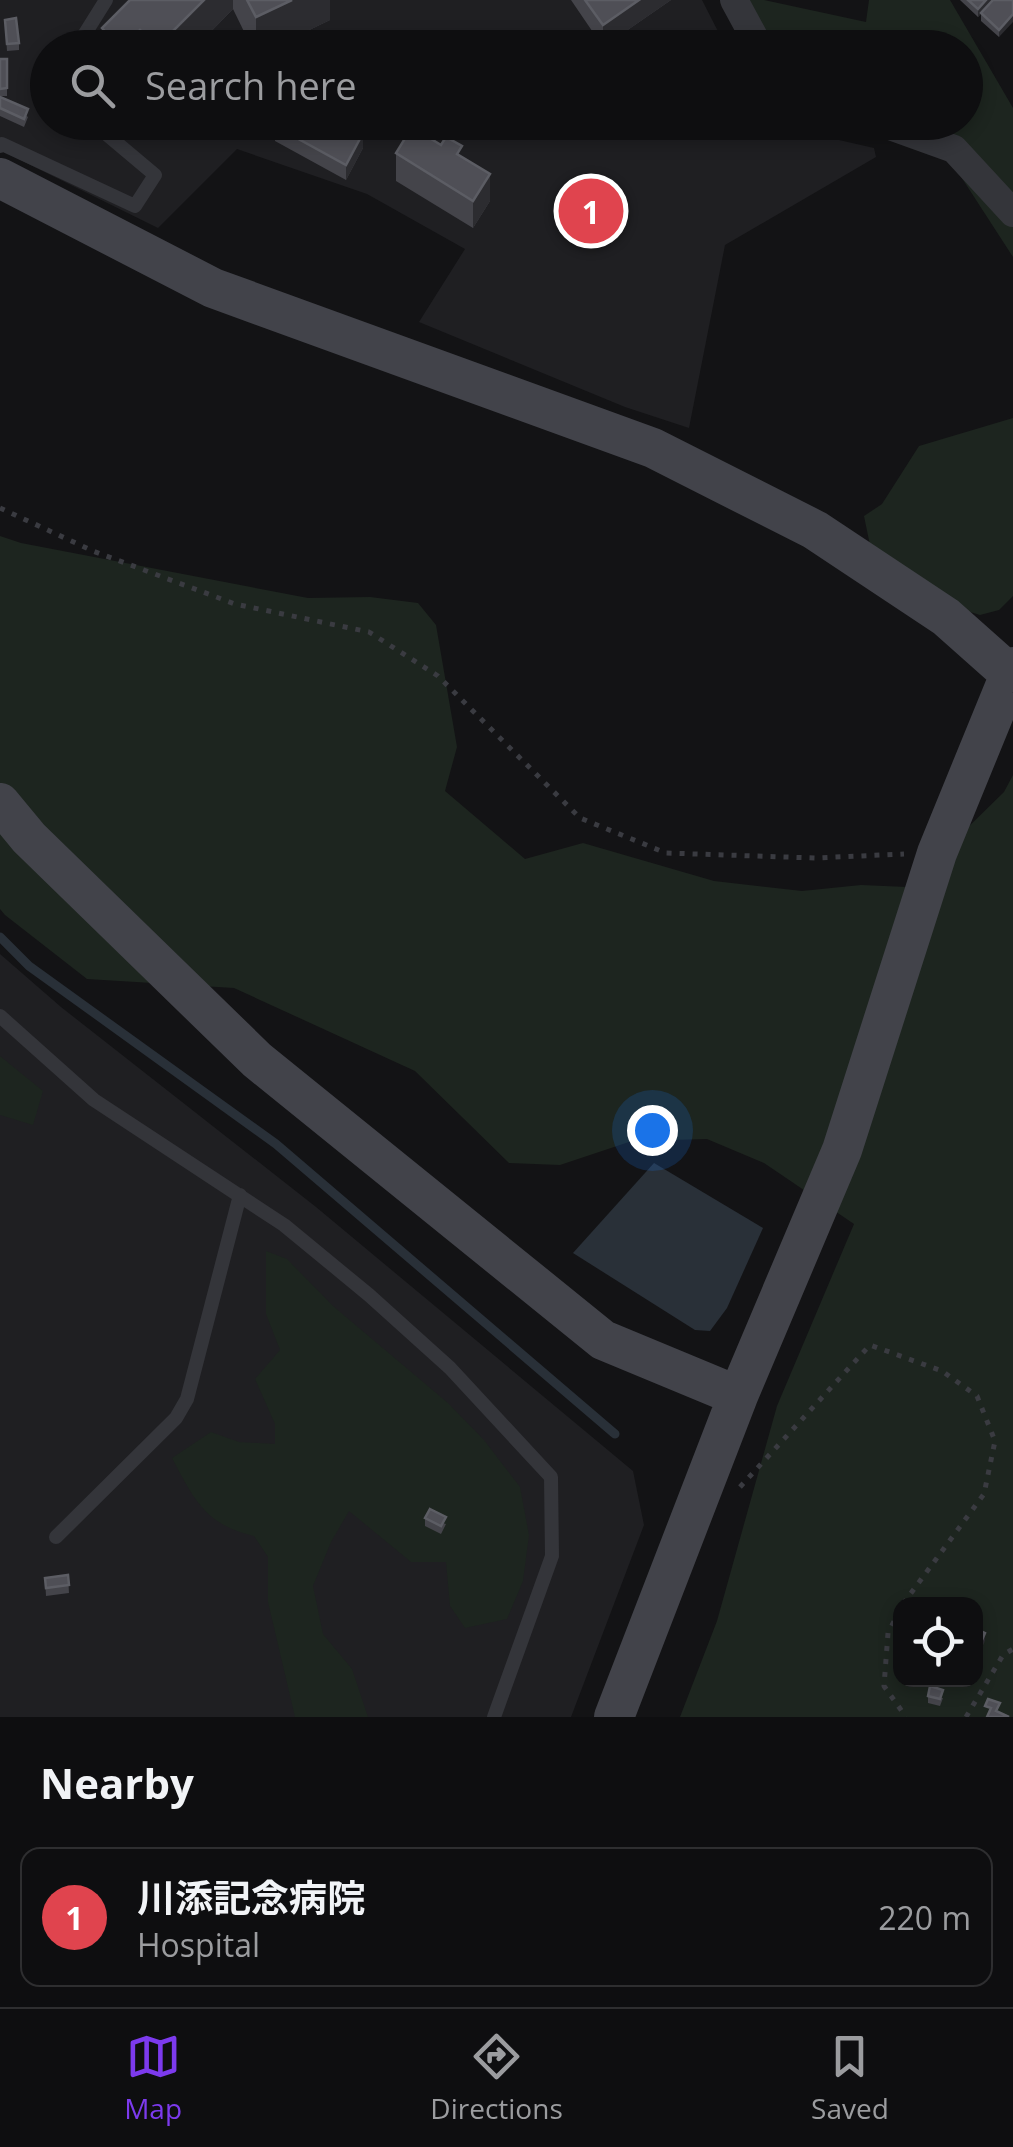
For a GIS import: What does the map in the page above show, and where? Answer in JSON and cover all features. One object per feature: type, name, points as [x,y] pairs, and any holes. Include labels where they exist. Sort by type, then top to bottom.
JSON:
[{"type":"street","points":[[734,0],[750,30]]},
{"type":"street","points":[[929,140],[954,149],[1013,213]]},
{"type":"street","points":[[0,178],[212,288],[653,448],[816,530],[946,617],[1011,670],[937,853],[842,1150],[738,1396],[614,1717]]},
{"type":"street","points":[[0,803],[30,838],[257,1060],[572,1316],[603,1340],[738,1396]]},
{"type":"lane","points":[[87,30],[106,0]]},
{"type":"lane","points":[[0,146],[135,206],[155,175],[113,140]]},
{"type":"lane","points":[[0,1016],[94,1100],[284,1225],[436,1356],[550,1476],[552,1556],[494,1717]]},
{"type":"lane","points":[[56,1536],[176,1418],[187,1398],[240,1194]]},
{"type":"path","points":[[0,508],[93,550],[235,604],[368,632],[438,676],[580,818],[666,853],[815,858],[937,853]]},
{"type":"path","points":[[728,1499],[870,1345],[942,1371],[977,1396],[995,1441],[984,1494],[909,1597]]},
{"type":"path","points":[[893,1624],[888,1633],[884,1686],[906,1717]]},
{"type":"path","points":[[966,1717],[1004,1655],[1013,1649]]},
{"type":"shaded area","points":[[0,0],[702,0],[717,30],[30,30],[30,140],[839,140],[874,148],[876,157],[725,245],[689,428],[625,407],[419,322],[465,249],[367,194],[237,149],[158,228],[0,150]]},
{"type":"shaded area","points":[[744,0],[764,0],[866,22],[869,0],[950,0],[968,30],[759,30]]},
{"type":"shaded area","points":[[983,57],[1013,108],[1013,257],[945,152],[892,140],[983,140]]},
{"type":"shaded area","points":[[1013,418],[1013,596],[999,610],[980,615],[920,596],[872,555],[864,516],[882,504],[919,446]]},
{"type":"shaded area","points":[[0,536],[308,598],[370,597],[418,603],[436,625],[457,747],[445,791],[525,859],[583,843],[714,881],[802,891],[861,885],[907,887],[1004,792],[1013,775],[1013,1717],[680,1717],[717,1621],[777,1406],[854,1224],[764,1163],[707,1139],[632,1141],[560,1165],[509,1163],[415,1071],[234,988],[87,979],[0,909]]},
{"type":"shaded area","points":[[0,954],[61,1007],[316,1207],[633,1471],[644,1525],[571,1717],[0,1717]]},
{"type":"shaded area","points":[[0,1056],[43,1091],[33,1125],[0,1115]]},
{"type":"shaded area","points":[[654,1163],[763,1228],[727,1308],[710,1331],[695,1330],[573,1253]]},
{"type":"shaded area","points":[[266,1251],[287,1259],[333,1306],[448,1403],[484,1440],[520,1487],[529,1535],[523,1581],[507,1619],[465,1628],[450,1606],[446,1562],[411,1562],[349,1511],[313,1586],[323,1634],[352,1669],[368,1717],[295,1717],[268,1602],[268,1557],[254,1536],[224,1525],[203,1509],[172,1458],[211,1432],[239,1442],[275,1444],[275,1424],[255,1379],[280,1350],[266,1314]]},
{"type":"building","points":[[130,0],[204,0],[174,30],[102,28]]},
{"type":"building","points":[[247,0],[292,0],[256,17]]},
{"type":"building","points":[[585,0],[639,0],[603,25]]},
{"type":"building","points":[[968,0],[986,0],[978,9]]},
{"type":"building","points":[[993,0],[1013,0],[1013,14],[999,30],[981,13]]},
{"type":"building","points":[[16,18],[19,43],[7,44],[5,20]]},
{"type":"building","points":[[0,59],[7,59],[7,88],[0,89]]},
{"type":"building","points":[[0,97],[28,109],[24,119],[0,108]]},
{"type":"building","points":[[300,140],[359,140],[346,165]]},
{"type":"building","points":[[404,140],[433,140],[441,145],[444,140],[451,140],[462,146],[457,154],[490,174],[473,201],[396,153]]},
{"type":"building","points":[[430,1509],[446,1517],[441,1526],[425,1518]]},
{"type":"building","points":[[68,1575],[69,1585],[46,1588],[45,1578]]},
{"type":"building","points":[[930,1687],[943,1690],[940,1699],[928,1696]]},
{"type":"building","points":[[988,1699],[1000,1703],[996,1711],[1009,1717],[987,1717],[991,1708],[985,1706]]},
{"type":"waterway","points":[[0,937],[29,966],[276,1144],[615,1434]]},
{"type":"place","name":"川添記念病院","points":[[591,211]]}]
